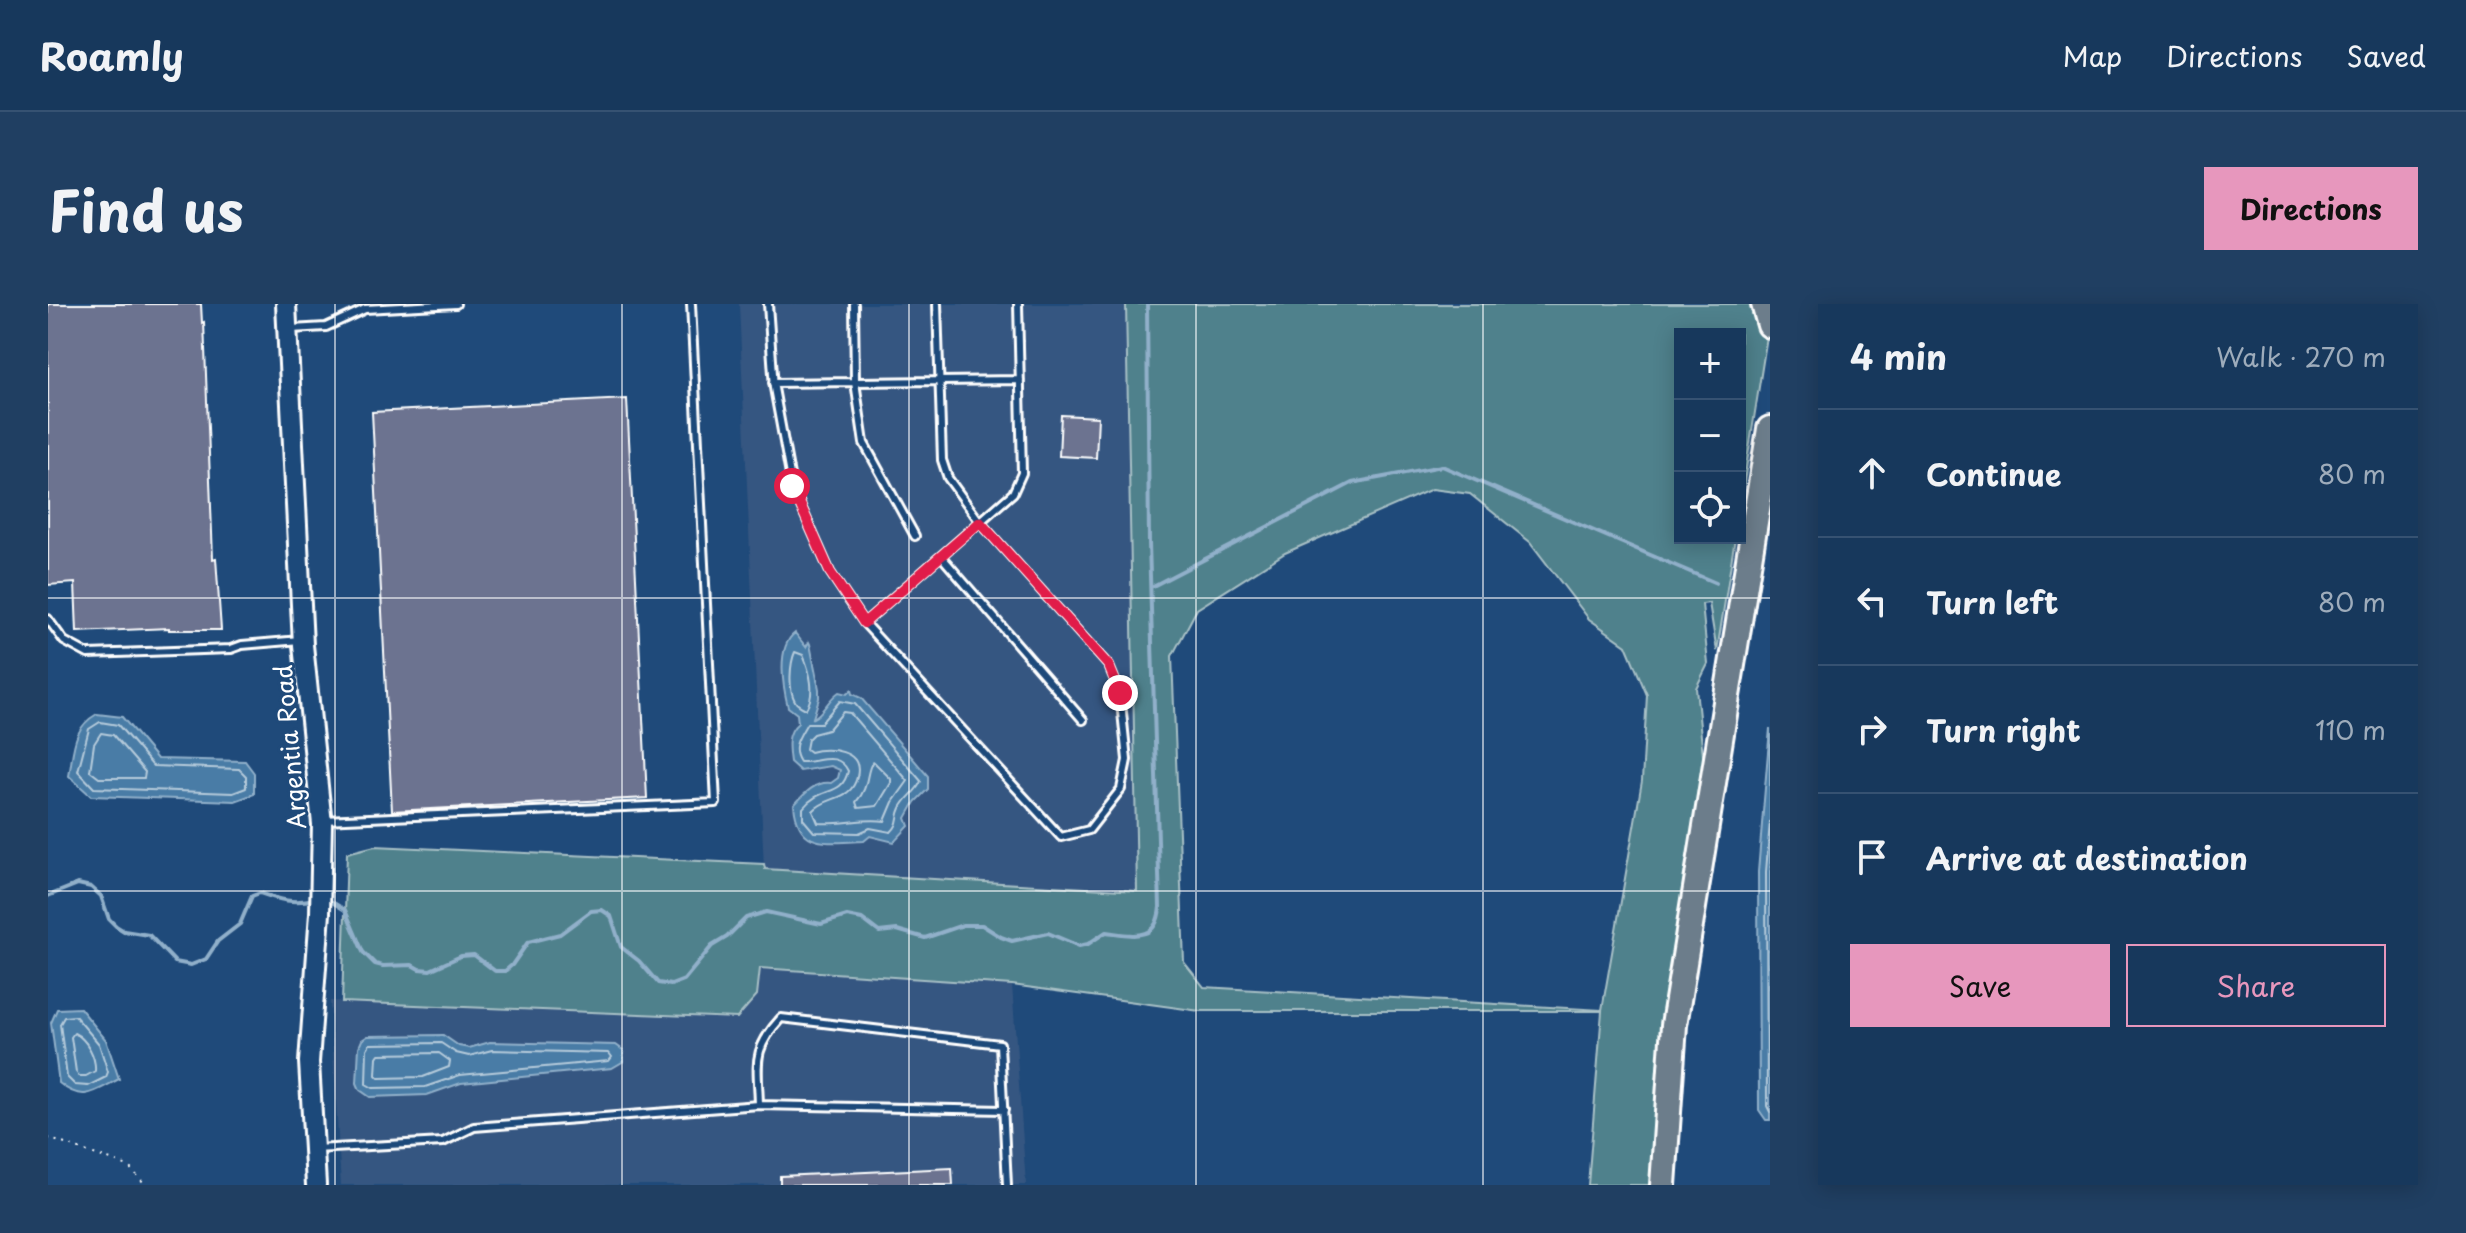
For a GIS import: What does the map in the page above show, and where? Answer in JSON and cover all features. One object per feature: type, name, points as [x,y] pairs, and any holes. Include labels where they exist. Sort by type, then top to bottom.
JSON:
[{"type":"highway","points":[[1764,304],[1770,325]]},
{"type":"highway","points":[[1663,1185],[1674,1025],[1770,429]]},
{"type":"street","name":"Argentia Road","points":[[286,304],[303,639],[322,820],[320,913],[309,1062],[316,1185]]},
{"type":"lane","points":[[287,329],[323,328],[365,309],[456,304]]},
{"type":"lane","points":[[322,820],[716,803],[691,304]]},
{"type":"lane","points":[[768,304],[773,383],[792,486],[830,572],[864,623],[1061,837],[1089,830],[1121,789],[1127,760],[1120,693],[1109,666],[980,522],[948,478],[942,460],[937,304]]},
{"type":"lane","points":[[854,304],[855,382],[864,443],[915,536]]},
{"type":"lane","points":[[864,623],[1013,493],[1022,473],[1018,304]]},
{"type":"lane","points":[[773,383],[1020,380]]},
{"type":"lane","points":[[941,556],[1083,720]]},
{"type":"lane","points":[[48,619],[70,646],[94,655],[231,649],[242,645],[303,639]]},
{"type":"lane","points":[[759,1105],[758,1054],[764,1037],[781,1018],[1000,1044],[1007,1185]]},
{"type":"lane","points":[[314,1149],[443,1142],[474,1127],[759,1105],[1004,1110]]},
{"type":"path","points":[[48,1138],[128,1166],[146,1185]]},
{"type":"shaded area","points":[[739,304],[1126,304],[1138,891],[764,869]]},
{"type":"shaded area","points":[[759,967],[1012,985],[1026,1185],[341,1185],[330,1001],[737,1018],[757,995]]},
{"type":"green space","points":[[1126,304],[1757,304],[1767,336],[1746,469],[1746,328],[1674,328],[1674,544],[1734,544],[1717,651],[1709,603],[1702,604],[1708,664],[1696,688],[1704,765],[1667,988],[1655,1116],[1656,1185],[1588,1185],[1602,1011],[1200,1011],[1012,985],[760,968],[757,995],[737,1018],[342,1002],[347,853],[375,846],[764,864],[765,869],[1137,891]],"holes":[[[1432,489],[1470,494],[1530,542],[1589,619],[1626,645],[1647,695],[1642,781],[1602,1010],[1204,987],[1184,962],[1172,656],[1197,609],[1285,553]]]},
{"type":"water","points":[[795,633],[806,647],[810,644],[819,689],[813,718],[839,692],[847,694],[851,690],[928,776],[928,789],[915,802],[906,818],[909,826],[894,842],[870,836],[864,841],[817,841],[808,837],[797,820],[794,805],[815,786],[831,783],[838,778],[840,770],[831,766],[800,771],[790,762],[790,736],[798,723],[797,714],[788,707],[782,668],[785,648]]},
{"type":"water","points":[[97,714],[122,717],[157,759],[245,761],[254,773],[254,794],[235,801],[91,796],[69,776],[78,733]]},
{"type":"water","points":[[1770,728],[1770,1120],[1766,1120],[1759,1110],[1758,872]]},
{"type":"water","points":[[80,1008],[106,1040],[119,1079],[82,1094],[59,1083],[51,1023],[57,1009]]},
{"type":"water","points":[[443,1035],[459,1046],[469,1048],[490,1042],[616,1045],[623,1050],[624,1061],[612,1068],[461,1083],[427,1095],[370,1097],[360,1090],[357,1083],[359,1047],[368,1036]]},
{"type":"building","points":[[48,304],[201,304],[213,559],[216,558],[221,630],[169,628],[77,632],[75,583],[48,585]]},
{"type":"building","points":[[627,399],[647,798],[392,811],[372,412]]},
{"type":"building","points":[[1061,415],[1098,417],[1096,458],[1059,456]]},
{"type":"building","points":[[952,1168],[953,1185],[780,1185],[780,1176]]},
{"type":"waterway","points":[[327,899],[345,910],[363,952],[375,964],[412,965],[430,970],[461,956],[474,955],[495,971],[505,971],[528,942],[560,934],[591,911],[602,910],[611,916],[621,947],[639,961],[658,983],[671,985],[684,980],[712,946],[727,937],[746,918],[766,912],[821,924],[847,916],[862,919],[879,932],[897,930],[925,938],[963,925],[982,925],[1012,941],[1048,933],[1079,946],[1106,932],[1134,935],[1148,932],[1158,919],[1160,907],[1149,543],[1147,304]]},
{"type":"waterway","points":[[1151,587],[1352,483],[1442,466],[1716,583]]},
{"type":"waterway","points":[[48,896],[78,884],[91,887],[101,896],[109,919],[116,926],[124,931],[149,935],[175,962],[191,965],[206,959],[218,941],[240,924],[252,896],[260,893],[287,900],[315,899]]},
{"type":"route","points":[[792,486],[830,572],[864,623],[980,522],[1109,666],[1120,693]]}]
